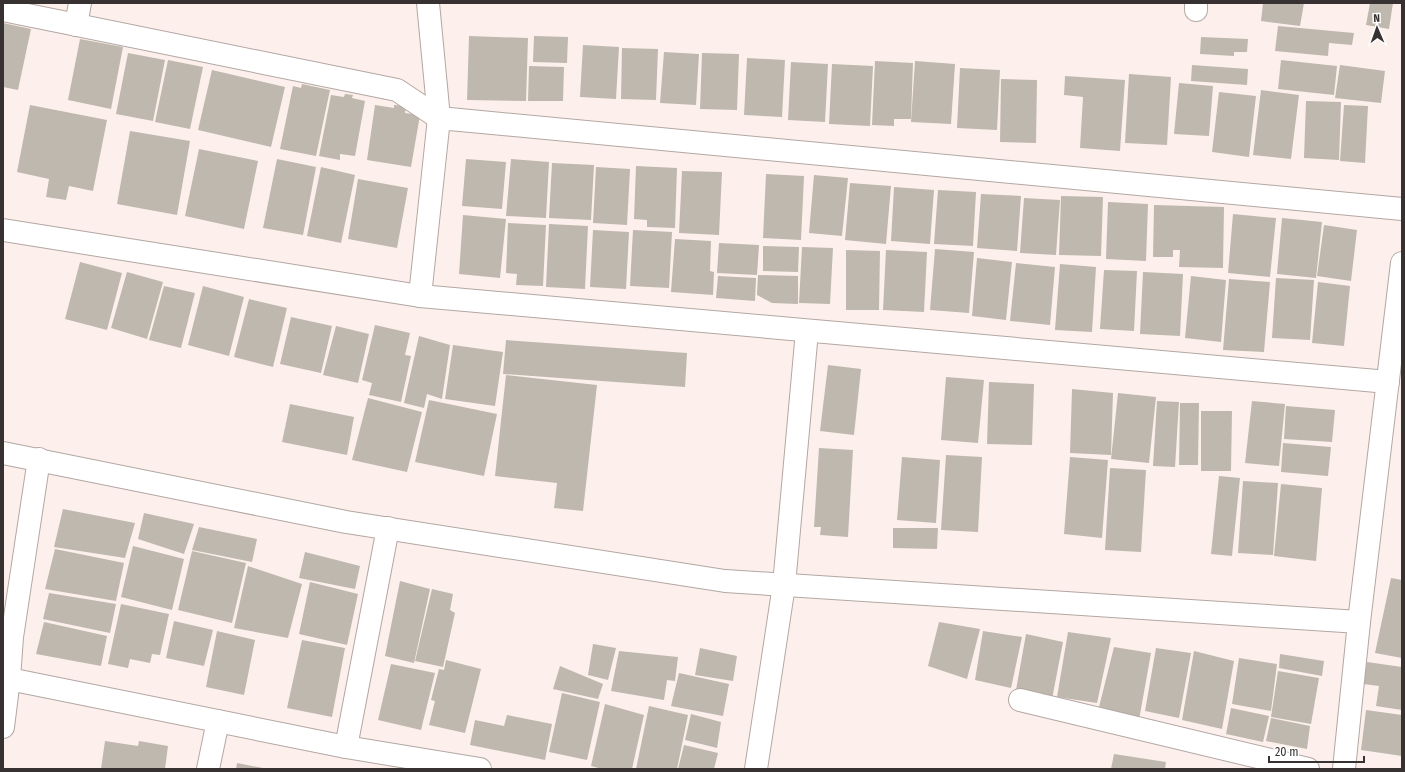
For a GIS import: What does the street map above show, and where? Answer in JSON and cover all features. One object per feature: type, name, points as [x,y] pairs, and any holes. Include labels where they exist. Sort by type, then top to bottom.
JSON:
[{"type":"street","points":[[76,25],[80,3]]},
{"type":"street","points":[[420,296],[439,118],[428,3]]},
{"type":"street","points":[[3,10],[397,90],[439,118],[1402,208]]},
{"type":"street","points":[[3,230],[420,296],[1388,382]]},
{"type":"street","points":[[1344,769],[1359,622],[1402,263]]},
{"type":"street","points":[[756,769],[784,585],[807,331]]},
{"type":"street","points":[[3,453],[39,459],[346,522],[725,581],[1359,622]]},
{"type":"street","points":[[3,727],[12,637],[39,459]]},
{"type":"street","points":[[346,747],[388,528]]},
{"type":"street","points":[[9,678],[346,747],[480,769]]},
{"type":"street","points":[[1020,700],[1308,769]]},
{"type":"street","points":[[208,769],[218,721]]},
{"type":"building","points":[[1263,3],[1304,3],[1300,26],[1261,21]]},
{"type":"building","points":[[1370,3],[1393,3],[1389,29],[1366,25]]},
{"type":"building","points":[[3,23],[31,29],[18,90],[3,87]]},
{"type":"building","points":[[1278,26],[1354,33],[1352,45],[1329,43],[1328,56],[1275,51]]},
{"type":"building","points":[[469,36],[528,38],[526,101],[467,100]]},
{"type":"building","points":[[534,36],[568,37],[567,63],[533,62]]},
{"type":"building","points":[[1201,37],[1248,39],[1247,52],[1234,52],[1234,56],[1200,54]]},
{"type":"building","points":[[80,39],[123,47],[111,109],[68,100]]},
{"type":"building","points":[[583,45],[619,47],[616,99],[580,97]]},
{"type":"building","points":[[622,48],[658,49],[656,100],[621,99]]},
{"type":"building","points":[[664,52],[699,54],[696,105],[660,103]]},
{"type":"building","points":[[128,53],[165,60],[153,121],[116,114]]},
{"type":"building","points":[[702,53],[739,54],[737,110],[700,109]]},
{"type":"building","points":[[747,58],[785,60],[782,117],[744,115]]},
{"type":"building","points":[[168,60],[203,67],[190,129],[155,122]]},
{"type":"building","points":[[1281,60],[1337,66],[1334,95],[1278,89]]},
{"type":"building","points":[[875,61],[913,63],[911,119],[894,119],[894,126],[872,125]]},
{"type":"building","points":[[915,61],[955,64],[951,124],[911,122]]},
{"type":"building","points":[[791,62],[828,64],[825,122],[788,120]]},
{"type":"building","points":[[832,64],[873,66],[870,126],[829,124]]},
{"type":"building","points":[[1192,65],[1248,69],[1247,85],[1191,81]]},
{"type":"building","points":[[1340,65],[1385,71],[1381,103],[1335,98]]},
{"type":"building","points":[[529,66],[564,67],[563,101],[528,101]]},
{"type":"building","points":[[960,68],[1000,70],[997,130],[957,128]]},
{"type":"building","points":[[212,70],[285,87],[271,147],[198,130]]},
{"type":"building","points":[[1129,74],[1171,77],[1167,145],[1125,143]]},
{"type":"building","points":[[1065,76],[1125,80],[1120,151],[1080,148],[1083,97],[1064,95]]},
{"type":"building","points":[[1001,79],[1037,80],[1036,143],[1000,142]]},
{"type":"building","points":[[1179,83],[1213,86],[1209,136],[1174,134]]},
{"type":"building","points":[[302,84],[330,90],[316,156],[280,149],[293,86],[301,88]]},
{"type":"building","points":[[1261,90],[1299,95],[1291,159],[1253,155]]},
{"type":"building","points":[[1219,92],[1256,96],[1249,157],[1212,152]]},
{"type":"building","points":[[345,94],[353,95],[352,98],[365,101],[355,156],[340,154],[340,160],[319,156],[331,95],[344,97]]},
{"type":"building","points":[[1306,101],[1341,102],[1339,160],[1304,158]]},
{"type":"building","points":[[30,105],[107,120],[93,191],[69,186],[66,200],[46,197],[49,179],[17,172]]},
{"type":"building","points":[[375,105],[394,108],[394,105],[406,106],[405,113],[420,115],[411,167],[367,160]]},
{"type":"building","points":[[1344,105],[1368,106],[1365,163],[1340,161]]},
{"type":"building","points":[[130,131],[190,141],[177,215],[117,204]]},
{"type":"building","points":[[199,149],[258,161],[244,229],[185,216]]},
{"type":"building","points":[[277,159],[316,167],[303,235],[263,228]]},
{"type":"building","points":[[466,159],[506,162],[502,209],[462,206]]},
{"type":"building","points":[[511,159],[549,162],[546,218],[506,216]]},
{"type":"building","points":[[552,163],[594,165],[591,220],[549,218]]},
{"type":"building","points":[[636,166],[677,168],[675,228],[647,227],[647,220],[634,219]]},
{"type":"building","points":[[321,167],[355,175],[341,243],[307,236]]},
{"type":"building","points":[[596,167],[630,169],[627,225],[593,223]]},
{"type":"building","points":[[682,171],[722,172],[719,235],[679,233]]},
{"type":"building","points":[[766,174],[804,176],[801,240],[763,238]]},
{"type":"building","points":[[814,175],[848,178],[842,236],[809,233]]},
{"type":"building","points":[[358,179],[408,188],[397,248],[348,239]]},
{"type":"building","points":[[850,183],[891,186],[886,244],[845,240]]},
{"type":"building","points":[[894,187],[934,190],[930,244],[891,241]]},
{"type":"building","points":[[938,190],[976,192],[973,246],[934,244]]},
{"type":"building","points":[[981,194],[1021,196],[1017,251],[977,248]]},
{"type":"building","points":[[1061,196],[1103,197],[1101,256],[1059,255]]},
{"type":"building","points":[[1024,198],[1060,200],[1056,255],[1020,253]]},
{"type":"building","points":[[1108,202],[1148,204],[1146,261],[1106,259]]},
{"type":"building","points":[[1154,205],[1224,207],[1223,268],[1179,267],[1180,250],[1173,250],[1173,257],[1153,257]]},
{"type":"building","points":[[1233,214],[1276,218],[1270,277],[1228,273]]},
{"type":"building","points":[[463,215],[506,219],[500,278],[459,274]]},
{"type":"building","points":[[1282,218],[1322,222],[1316,278],[1277,274]]},
{"type":"building","points":[[508,223],[546,225],[543,286],[516,285],[517,274],[506,273]]},
{"type":"building","points":[[549,224],[588,226],[585,289],[546,287]]},
{"type":"building","points":[[1324,225],[1357,230],[1351,281],[1317,276]]},
{"type":"building","points":[[593,230],[629,232],[626,289],[590,287]]},
{"type":"building","points":[[633,230],[672,232],[669,288],[630,286]]},
{"type":"building","points":[[675,239],[711,241],[710,271],[714,272],[713,295],[671,292]]},
{"type":"building","points":[[719,243],[759,245],[757,275],[717,273]]},
{"type":"building","points":[[763,246],[799,247],[798,272],[763,271]]},
{"type":"building","points":[[802,247],[833,248],[830,304],[799,303]]},
{"type":"building","points":[[935,249],[974,252],[969,313],[930,310]]},
{"type":"building","points":[[846,250],[880,251],[879,310],[846,310]]},
{"type":"building","points":[[886,250],[927,252],[924,312],[883,310]]},
{"type":"building","points":[[977,258],[1012,262],[1006,320],[972,316]]},
{"type":"building","points":[[80,262],[122,273],[107,330],[65,319]]},
{"type":"building","points":[[1016,263],[1055,267],[1050,325],[1010,321]]},
{"type":"building","points":[[1060,264],[1096,267],[1092,332],[1055,330]]},
{"type":"building","points":[[1104,270],[1137,271],[1134,331],[1100,329]]},
{"type":"building","points":[[127,272],[163,282],[147,339],[111,328]]},
{"type":"building","points":[[1143,272],[1183,274],[1180,336],[1140,334]]},
{"type":"building","points":[[758,275],[798,276],[798,304],[772,303],[757,295]]},
{"type":"building","points":[[718,276],[756,278],[755,301],[716,298]]},
{"type":"building","points":[[1191,276],[1226,280],[1221,342],[1185,338]]},
{"type":"building","points":[[1276,278],[1314,280],[1310,340],[1272,338]]},
{"type":"building","points":[[1229,279],[1270,282],[1264,352],[1223,350]]},
{"type":"building","points":[[1318,282],[1350,286],[1344,346],[1312,343]]},
{"type":"building","points":[[164,286],[195,293],[181,348],[149,340]]},
{"type":"building","points":[[203,286],[244,297],[229,356],[188,345]]},
{"type":"building","points":[[249,299],[287,308],[273,367],[234,357]]},
{"type":"building","points":[[291,317],[332,326],[321,373],[280,364]]},
{"type":"building","points":[[375,325],[410,333],[405,355],[411,356],[401,402],[369,395],[372,383],[362,380]]},
{"type":"building","points":[[336,326],[369,334],[358,383],[323,375]]},
{"type":"building","points":[[419,336],[450,345],[442,399],[427,394],[424,408],[404,403]]},
{"type":"building","points":[[506,340],[687,353],[685,387],[503,374]]},
{"type":"building","points":[[453,345],[503,352],[495,406],[445,399]]},
{"type":"building","points":[[828,365],[861,369],[854,435],[820,431]]},
{"type":"building","points":[[506,375],[597,385],[583,511],[554,508],[557,483],[495,476]]},
{"type":"building","points":[[946,377],[984,380],[978,443],[941,440]]},
{"type":"building","points":[[989,382],[1034,384],[1032,445],[987,444]]},
{"type":"building","points":[[1072,389],[1113,393],[1111,455],[1070,453]]},
{"type":"building","points":[[1118,393],[1156,397],[1149,463],[1111,459]]},
{"type":"building","points":[[368,398],[422,412],[407,472],[352,460]]},
{"type":"building","points":[[429,400],[497,414],[484,476],[415,462]]},
{"type":"building","points":[[1157,401],[1179,402],[1175,467],[1153,466]]},
{"type":"building","points":[[1252,401],[1285,404],[1279,466],[1245,463]]},
{"type":"building","points":[[1180,403],[1199,403],[1198,465],[1179,465]]},
{"type":"building","points":[[290,404],[354,417],[347,455],[282,442]]},
{"type":"building","points":[[1286,406],[1335,410],[1332,442],[1284,439]]},
{"type":"building","points":[[1201,411],[1232,411],[1231,471],[1201,471]]},
{"type":"building","points":[[1283,443],[1331,447],[1328,476],[1281,472]]},
{"type":"building","points":[[819,448],[853,450],[848,537],[820,535],[821,527],[814,527]]},
{"type":"building","points":[[946,455],[982,457],[978,532],[941,530]]},
{"type":"building","points":[[902,457],[940,460],[936,523],[897,520]]},
{"type":"building","points":[[1070,457],[1108,460],[1102,538],[1064,534]]},
{"type":"building","points":[[1110,468],[1146,470],[1141,552],[1105,550]]},
{"type":"building","points":[[1219,476],[1240,478],[1232,556],[1211,554]]},
{"type":"building","points":[[1243,481],[1278,483],[1273,555],[1238,553]]},
{"type":"building","points":[[1281,484],[1322,488],[1316,561],[1274,556]]},
{"type":"building","points":[[63,509],[135,523],[125,558],[54,547]]},
{"type":"building","points":[[144,513],[194,524],[184,554],[138,539]]},
{"type":"building","points":[[199,527],[257,539],[252,562],[192,550]]},
{"type":"building","points":[[893,528],[938,528],[937,549],[893,548]]},
{"type":"building","points":[[133,546],[184,559],[172,610],[121,597]]},
{"type":"building","points":[[55,549],[124,563],[116,601],[45,589]]},
{"type":"building","points":[[192,551],[246,563],[232,623],[178,610]]},
{"type":"building","points":[[305,552],[360,566],[355,589],[299,578]]},
{"type":"building","points":[[248,566],[302,584],[288,638],[234,628]]},
{"type":"building","points":[[1391,578],[1402,580],[1402,658],[1375,653]]},
{"type":"building","points":[[400,581],[430,589],[414,663],[385,656]]},
{"type":"building","points":[[310,582],[358,594],[347,645],[299,634]]},
{"type":"building","points":[[432,589],[453,594],[450,610],[455,613],[443,667],[415,661]]},
{"type":"building","points":[[49,593],[116,604],[110,633],[43,619]]},
{"type":"building","points":[[121,604],[169,614],[160,655],[152,654],[150,663],[130,659],[128,668],[108,664]]},
{"type":"building","points":[[174,621],[213,630],[204,666],[166,658]]},
{"type":"building","points":[[44,622],[107,636],[101,666],[36,654]]},
{"type":"building","points":[[939,622],[980,629],[967,679],[928,666]]},
{"type":"building","points":[[217,631],[255,640],[244,695],[206,687]]},
{"type":"building","points":[[983,631],[1022,637],[1011,688],[975,680]]},
{"type":"building","points":[[1068,632],[1111,638],[1097,703],[1057,697]]},
{"type":"building","points":[[1026,634],[1063,642],[1052,699],[1016,690]]},
{"type":"building","points":[[302,640],[345,648],[332,717],[287,708]]},
{"type":"building","points":[[593,644],[616,648],[608,680],[588,675]]},
{"type":"building","points":[[1114,647],[1151,653],[1139,720],[1098,711]]},
{"type":"building","points":[[700,648],[737,656],[733,681],[695,675]]},
{"type":"building","points":[[1156,648],[1191,653],[1179,718],[1145,711]]},
{"type":"building","points":[[619,651],[678,657],[675,681],[667,680],[664,700],[611,691]]},
{"type":"building","points":[[1194,651],[1234,661],[1222,729],[1182,720]]},
{"type":"building","points":[[1280,654],[1324,661],[1322,676],[1279,668]]},
{"type":"building","points":[[1239,658],[1277,664],[1271,711],[1232,704]]},
{"type":"building","points":[[446,660],[481,669],[465,733],[429,725],[435,701],[431,700],[439,669],[444,670]]},
{"type":"building","points":[[1367,662],[1402,667],[1402,710],[1376,706],[1379,686],[1363,684]]},
{"type":"building","points":[[391,664],[435,673],[421,730],[378,720]]},
{"type":"building","points":[[560,666],[603,684],[598,699],[553,689]]},
{"type":"building","points":[[1278,671],[1319,678],[1311,724],[1271,717]]},
{"type":"building","points":[[679,673],[729,684],[723,716],[671,706]]},
{"type":"building","points":[[562,693],[600,702],[587,760],[549,752]]},
{"type":"building","points":[[605,704],[644,715],[632,769],[602,769],[591,766]]},
{"type":"building","points":[[649,706],[688,715],[677,769],[636,769]]},
{"type":"building","points":[[1231,708],[1269,716],[1263,742],[1226,734]]},
{"type":"building","points":[[1366,710],[1402,715],[1402,756],[1361,750]]},
{"type":"building","points":[[691,714],[721,722],[717,748],[685,740]]},
{"type":"building","points":[[507,715],[552,724],[545,760],[470,745],[475,720],[504,726]]},
{"type":"building","points":[[1271,718],[1310,726],[1307,749],[1266,741]]},
{"type":"building","points":[[105,741],[138,746],[139,741],[168,746],[165,769],[101,769]]},
{"type":"building","points":[[684,745],[718,753],[714,769],[678,769]]},
{"type":"building","points":[[1114,754],[1166,762],[1165,769],[1111,769]]},
{"type":"building","points":[[237,763],[263,768],[263,769],[236,769]]}]
